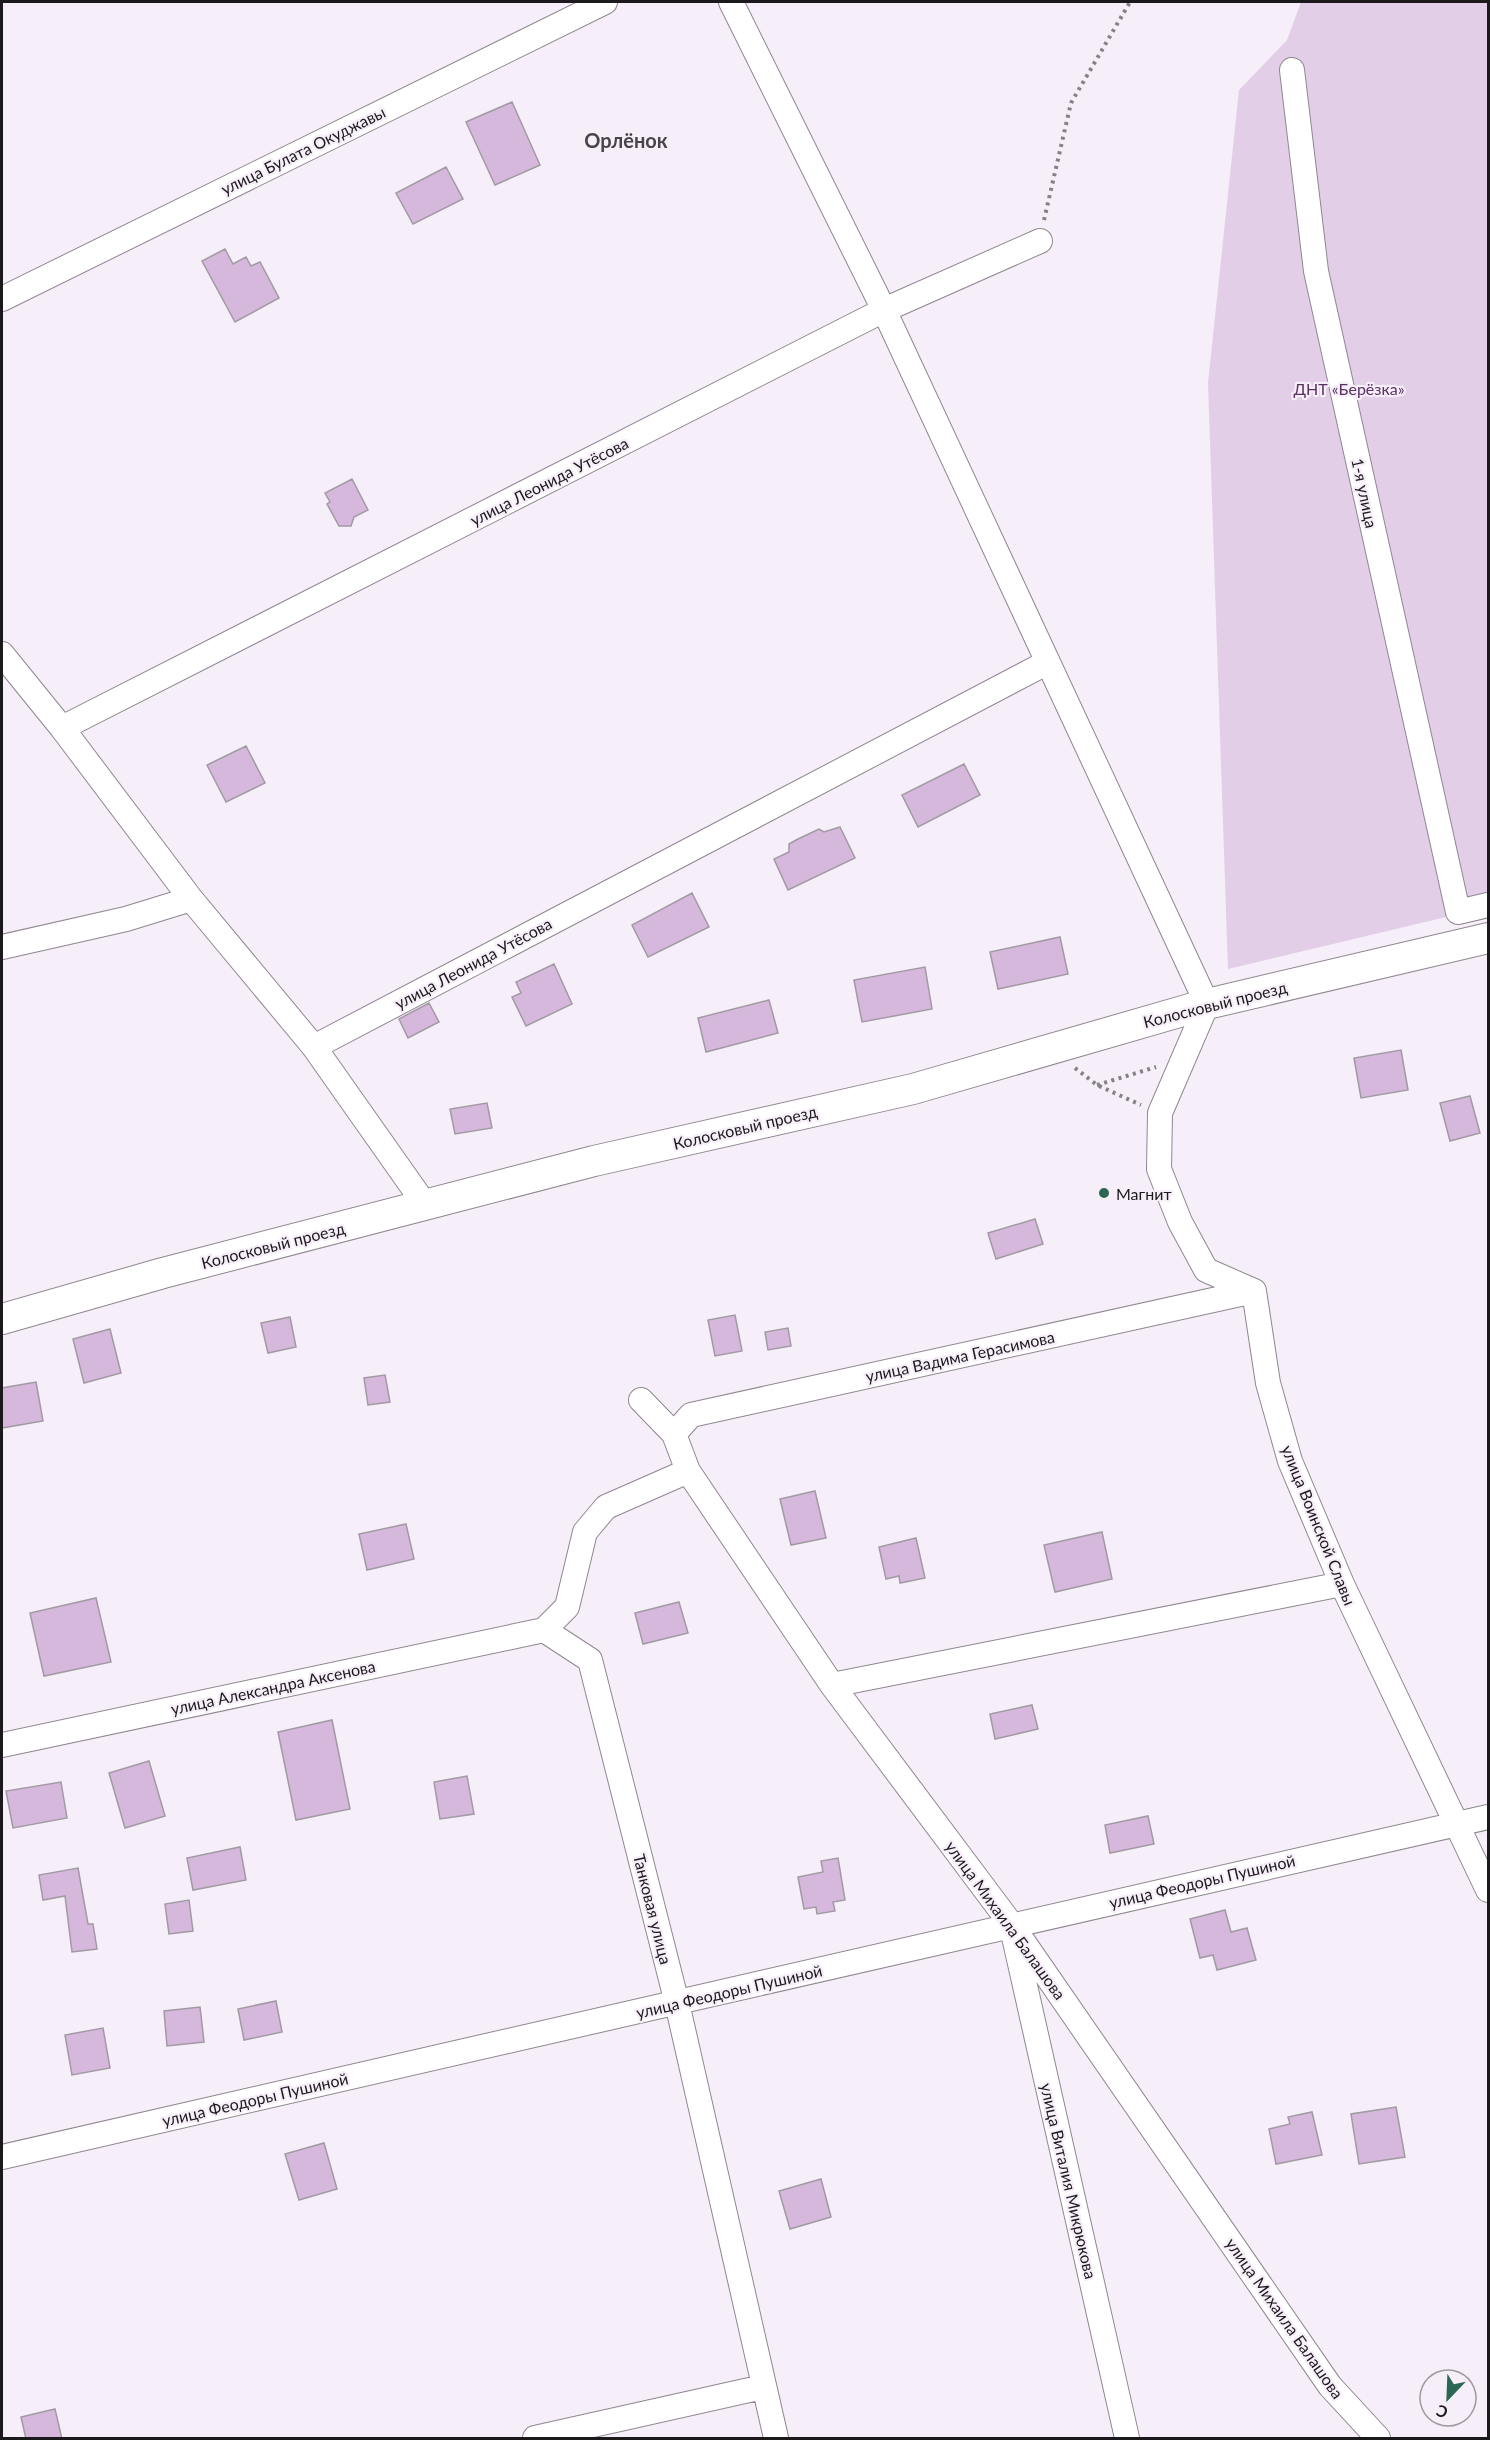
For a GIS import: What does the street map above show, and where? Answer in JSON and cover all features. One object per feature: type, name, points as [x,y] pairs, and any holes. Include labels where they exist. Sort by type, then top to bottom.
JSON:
[{"type":"street","name":"улица Булата Окуджавы","points":[[2,299],[605,2]]},
{"type":"street","points":[[731,2],[884,310],[1206,1004],[1160,1113],[1159,1169],[1180,1222],[1206,1270],[1254,1291]]},
{"type":"street","name":"1-я улица","points":[[1292,70],[1316,271],[1458,912],[1488,905]]},
{"type":"street","name":"улица Леонида Утёсова","points":[[62,728],[884,310],[1040,241]]},
{"type":"street","points":[[2,654],[62,728],[191,898],[314,1047],[426,1206]]},
{"type":"street","name":"улица Леонида Утёсова","points":[[314,1047],[1048,662]]},
{"type":"street","points":[[2,947],[126,919],[191,898]]},
{"type":"street","name":"Колосковый проезд","points":[[2,1319],[163,1274],[594,1161],[913,1089],[1206,1004],[1488,938]]},
{"type":"street","name":"улица Вадима Герасимова","points":[[674,1434],[691,1415],[1254,1291]]},
{"type":"street","name":"улица Воинской Славы","points":[[1254,1291],[1268,1383],[1290,1461],[1342,1584],[1488,1890]]},
{"type":"street","name":"улица Михаила Балашова","points":[[641,1400],[674,1434],[688,1471],[832,1684],[1011,1924],[1330,2386],[1378,2439]]},
{"type":"street","points":[[544,1630],[567,1607],[585,1532],[606,1507],[688,1471]]},
{"type":"street","points":[[832,1684],[1342,1584]]},
{"type":"street","name":"улица Александра Аксенова","points":[[2,1745],[544,1630]]},
{"type":"street","name":"Танковая улица","points":[[544,1630],[590,1660],[677,2003],[776,2439]]},
{"type":"street","name":"улица Феодоры Пушиной","points":[[2,2157],[677,2003],[1011,1924],[1488,1817]]},
{"type":"street","name":"улица Виталия Микрюкова","points":[[1011,1924],[1127,2439]]},
{"type":"street","points":[[535,2439],[763,2387]]},
{"type":"path","points":[[1040,241],[1071,104],[1130,2]]},
{"type":"path","points":[[1050,1049],[1097,1085],[1160,1113]]},
{"type":"path","points":[[1097,1085],[1182,1059]]},
{"type":"green space","name":"ДНТ «Берёзка»","points":[[1301,2],[1488,2],[1488,907],[1228,969],[1208,383],[1239,90],[1287,40]]},
{"type":"building","points":[[512,102],[540,165],[495,185],[466,122]]},
{"type":"building","points":[[446,167],[463,199],[413,224],[396,193]]},
{"type":"building","points":[[225,249],[233,264],[246,257],[251,266],[260,262],[279,298],[235,322],[202,261]]},
{"type":"building","points":[[352,479],[368,510],[354,517],[351,526],[339,526],[327,504],[330,502],[325,493]]},
{"type":"building","points":[[246,746],[265,783],[226,802],[207,765]]},
{"type":"building","points":[[964,764],[980,795],[918,827],[902,795]]},
{"type":"building","points":[[840,827],[855,858],[788,890],[774,859],[789,852],[789,844],[798,839],[819,829],[824,832]]},
{"type":"building","points":[[692,893],[709,927],[648,957],[632,925]]},
{"type":"building","points":[[1060,937],[1068,974],[998,989],[990,952]]},
{"type":"building","points":[[554,964],[572,1004],[526,1026],[512,997],[521,993],[516,982]]},
{"type":"building","points":[[925,967],[932,1009],[862,1022],[854,980]]},
{"type":"building","points":[[769,1000],[778,1033],[706,1052],[698,1018]]},
{"type":"building","points":[[429,1003],[439,1022],[408,1038],[399,1019]]},
{"type":"building","points":[[1401,1050],[1408,1090],[1361,1098],[1354,1058]]},
{"type":"building","points":[[1470,1096],[1480,1133],[1450,1141],[1440,1103]]},
{"type":"building","points":[[487,1103],[492,1128],[455,1134],[450,1109]]},
{"type":"building","points":[[1035,1219],[1043,1244],[996,1259],[988,1233]]},
{"type":"building","points":[[735,1315],[742,1351],[715,1356],[708,1320]]},
{"type":"building","points":[[290,1317],[296,1347],[268,1353],[261,1323]]},
{"type":"building","points":[[788,1328],[791,1346],[768,1350],[765,1332]]},
{"type":"building","points":[[110,1329],[121,1373],[84,1383],[73,1339]]},
{"type":"building","points":[[385,1375],[390,1402],[368,1405],[364,1378]]},
{"type":"building","points":[[36,1382],[43,1421],[2,1428],[2,1388]]},
{"type":"building","points":[[815,1491],[826,1538],[791,1545],[780,1499]]},
{"type":"building","points":[[406,1524],[414,1559],[367,1570],[359,1534]]},
{"type":"building","points":[[1102,1532],[1112,1579],[1055,1592],[1044,1545]]},
{"type":"building","points":[[916,1538],[925,1578],[900,1583],[899,1576],[886,1579],[879,1547]]},
{"type":"building","points":[[96,1598],[111,1662],[44,1676],[30,1613]]},
{"type":"building","points":[[679,1602],[688,1633],[643,1644],[635,1613]]},
{"type":"building","points":[[1032,1705],[1038,1729],[995,1739],[990,1714]]},
{"type":"building","points":[[332,1720],[350,1809],[296,1820],[278,1732]]},
{"type":"building","points":[[149,1761],[165,1816],[125,1828],[109,1773]]},
{"type":"building","points":[[467,1776],[474,1814],[440,1819],[434,1782]]},
{"type":"building","points":[[61,1782],[67,1818],[13,1828],[6,1791]]},
{"type":"building","points":[[1148,1816],[1154,1844],[1110,1853],[1105,1825]]},
{"type":"building","points":[[240,1847],[246,1880],[193,1890],[187,1858]]},
{"type":"building","points":[[838,1858],[845,1900],[833,1902],[835,1911],[817,1914],[816,1907],[804,1909],[798,1877],[823,1872],[821,1861]]},
{"type":"building","points":[[78,1868],[88,1924],[93,1924],[97,1949],[72,1952],[65,1896],[43,1900],[39,1875]]},
{"type":"building","points":[[189,1900],[193,1931],[169,1934],[165,1904]]},
{"type":"building","points":[[1225,1910],[1231,1932],[1247,1928],[1256,1960],[1217,1970],[1213,1955],[1200,1958],[1190,1919]]},
{"type":"building","points":[[276,2001],[282,2032],[244,2040],[238,2009]]},
{"type":"building","points":[[200,2007],[204,2042],[167,2046],[164,2011]]},
{"type":"building","points":[[103,2028],[110,2068],[72,2075],[65,2035]]},
{"type":"building","points":[[1396,2107],[1405,2157],[1359,2164],[1351,2114]]},
{"type":"building","points":[[1312,2112],[1322,2155],[1276,2164],[1269,2129],[1290,2124],[1288,2117]]},
{"type":"building","points":[[324,2143],[337,2189],[299,2200],[285,2154]]},
{"type":"building","points":[[821,2179],[831,2217],[790,2229],[779,2191]]},
{"type":"building","points":[[55,2409],[62,2439],[26,2439],[21,2417]]},
{"type":"place","name":"Магнит","points":[[1104,1193]]},
{"type":"district","name":"Орлёнок","points":[[626,140]]}]
